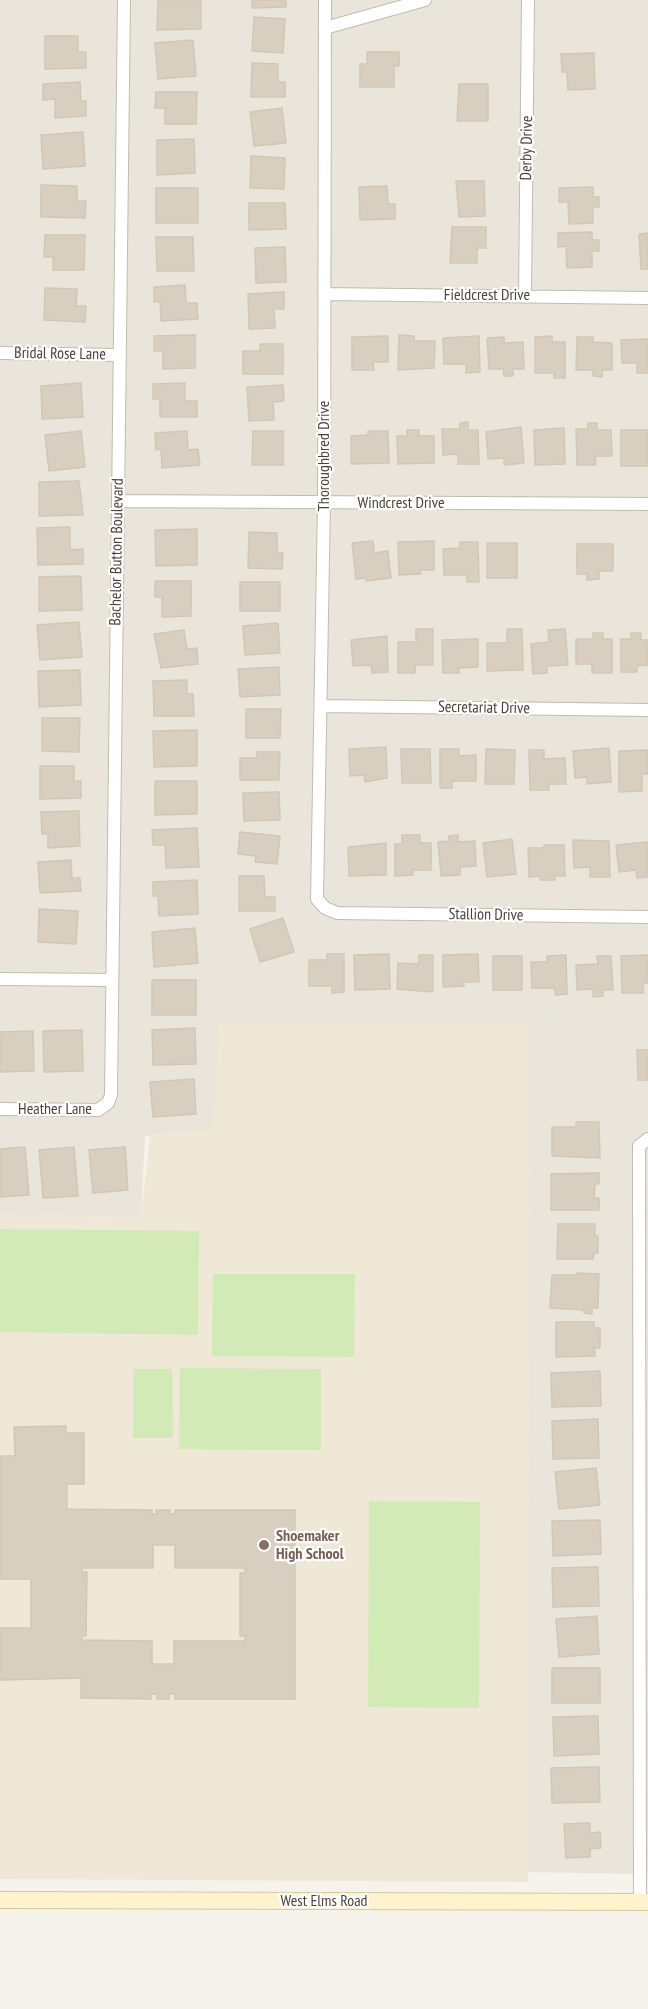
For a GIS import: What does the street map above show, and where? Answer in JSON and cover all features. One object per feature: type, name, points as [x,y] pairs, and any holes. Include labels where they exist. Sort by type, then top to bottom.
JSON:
[{"type":"main road","name":"West Elms Road","points":[[0,1900],[644,1902]]},
{"type":"street","name":"Bachelor Button Boulevard","points":[[108,1104],[111,1095],[124,0]]},
{"type":"street","name":"Thoroughbred Drive","points":[[325,0],[324,502],[317,899],[325,908]]},
{"type":"street","points":[[325,28],[425,0]]},
{"type":"street","name":"Derby Drive","points":[[525,295],[528,0]]},
{"type":"street","name":"Fieldcrest Drive","points":[[325,294],[648,298]]},
{"type":"street","name":"Bridal Rose Lane","points":[[0,353],[120,355]]},
{"type":"street","name":"Windcrest Drive","points":[[118,501],[648,504]]},
{"type":"street","name":"Secretariat Drive","points":[[321,706],[648,710]]},
{"type":"street","name":"Stallion Drive","points":[[325,908],[337,913],[648,916]]},
{"type":"street","points":[[0,979],[111,980]]},
{"type":"street","name":"Heather Lane","points":[[0,1109],[98,1110],[108,1104]]},
{"type":"street","points":[[644,1902],[639,1146],[648,1139]]},
{"type":"shaded area","points":[[0,0],[648,0],[648,1874],[527,1872],[529,1024],[213,1130],[145,1136],[141,1217],[0,1215]]},
{"type":"shaded area","name":"Shoemaker High School","points":[[219,1024],[529,1024],[528,1882],[0,1879],[0,1215],[141,1217],[150,1136],[213,1129]]},
{"type":"green space","points":[[0,1229],[199,1231],[198,1335],[0,1332]]},
{"type":"green space","points":[[213,1274],[355,1274],[354,1357],[212,1356]]},
{"type":"green space","points":[[180,1368],[321,1369],[321,1450],[179,1449]]},
{"type":"green space","points":[[133,1369],[172,1369],[173,1438],[133,1438]]},
{"type":"green space","points":[[369,1501],[480,1502],[479,1708],[368,1707]]},
{"type":"building","points":[[158,0],[201,0],[201,29],[157,30]]},
{"type":"building","points":[[252,0],[286,0],[286,7],[252,8]]},
{"type":"building","points":[[254,17],[285,19],[283,53],[252,51]]},
{"type":"building","points":[[45,36],[78,36],[78,52],[86,52],[86,68],[45,69]]},
{"type":"building","points":[[193,40],[196,76],[158,79],[155,43]]},
{"type":"building","points":[[367,52],[399,52],[399,66],[394,66],[394,87],[360,87],[360,64],[367,64]]},
{"type":"building","points":[[594,53],[595,89],[568,90],[567,72],[562,72],[561,54]]},
{"type":"building","points":[[252,63],[278,64],[278,82],[285,82],[285,97],[251,97]]},
{"type":"building","points":[[80,82],[81,101],[86,101],[86,116],[55,118],[55,99],[43,100],[43,84]]},
{"type":"building","points":[[459,84],[488,84],[488,121],[457,121]]},
{"type":"building","points":[[156,92],[197,92],[196,124],[165,124],[165,108],[155,108]]},
{"type":"building","points":[[282,108],[286,143],[254,146],[250,112]]},
{"type":"building","points":[[83,132],[85,166],[43,169],[41,135]]},
{"type":"building","points":[[194,139],[195,173],[157,175],[157,140]]},
{"type":"building","points":[[251,156],[285,158],[284,189],[250,188]]},
{"type":"building","points":[[456,181],[484,181],[485,216],[459,217]]},
{"type":"building","points":[[41,185],[77,186],[77,201],[86,201],[85,218],[41,217]]},
{"type":"building","points":[[387,186],[388,204],[395,204],[395,219],[360,220],[359,187]]},
{"type":"building","points":[[593,187],[593,197],[599,197],[599,207],[593,207],[593,223],[569,224],[568,202],[559,202],[559,188]]},
{"type":"building","points":[[156,188],[198,188],[198,223],[156,223]]},
{"type":"building","points":[[249,203],[285,203],[286,229],[249,230]]},
{"type":"building","points":[[452,227],[486,227],[486,248],[477,248],[477,263],[450,263]]},
{"type":"building","points":[[592,232],[592,240],[599,240],[599,251],[592,251],[592,267],[567,268],[566,246],[558,247],[558,233]]},
{"type":"building","points":[[648,233],[648,269],[641,269],[639,234]]},
{"type":"building","points":[[45,235],[85,235],[84,270],[53,270],[53,257],[44,257]]},
{"type":"building","points":[[156,237],[193,237],[194,271],[157,271]]},
{"type":"building","points":[[285,247],[286,282],[256,283],[255,248]]},
{"type":"building","points":[[185,285],[186,303],[197,303],[198,319],[161,321],[160,302],[154,302],[154,287]]},
{"type":"building","points":[[45,288],[77,289],[76,306],[86,306],[85,322],[44,320]]},
{"type":"building","points":[[284,292],[284,309],[274,309],[275,328],[249,329],[248,294]]},
{"type":"building","points":[[195,335],[195,368],[163,369],[163,351],[154,351],[154,336]]},
{"type":"building","points":[[399,335],[414,336],[414,341],[435,341],[434,368],[398,370]]},
{"type":"building","points":[[388,336],[388,362],[373,362],[374,370],[352,370],[352,337]]},
{"type":"building","points":[[479,336],[480,372],[466,373],[466,364],[444,364],[443,338]]},
{"type":"building","points":[[552,336],[552,342],[565,342],[565,378],[554,378],[554,373],[535,373],[535,337]]},
{"type":"building","points":[[504,337],[504,343],[523,342],[524,369],[513,369],[513,376],[504,376],[503,369],[489,369],[487,338]]},
{"type":"building","points":[[577,337],[593,337],[593,342],[612,343],[612,370],[602,370],[602,377],[593,376],[593,370],[576,370]]},
{"type":"building","points":[[648,339],[648,373],[637,373],[637,363],[622,363],[621,340]]},
{"type":"building","points":[[260,344],[283,344],[283,374],[243,374],[243,351],[260,351]]},
{"type":"building","points":[[81,383],[83,417],[42,419],[41,386]]},
{"type":"building","points":[[185,383],[185,401],[197,401],[197,417],[160,417],[160,399],[153,399],[153,384]]},
{"type":"building","points":[[283,385],[284,401],[273,402],[274,420],[249,421],[247,387]]},
{"type":"building","points":[[468,422],[468,430],[478,430],[479,464],[458,464],[458,454],[443,455],[442,429],[460,429],[460,423]]},
{"type":"building","points":[[588,423],[597,423],[597,430],[611,430],[612,456],[595,456],[596,465],[577,465],[576,429],[588,429]]},
{"type":"building","points":[[521,427],[524,463],[504,465],[504,458],[488,459],[486,432]]},
{"type":"building","points":[[564,428],[565,464],[535,465],[534,430]]},
{"type":"building","points":[[407,430],[419,430],[419,436],[434,436],[434,463],[398,464],[397,436],[407,436]]},
{"type":"building","points":[[621,430],[648,430],[648,466],[621,466]]},
{"type":"building","points":[[81,431],[85,467],[49,471],[45,435]]},
{"type":"building","points":[[187,431],[188,450],[198,449],[200,465],[162,468],[161,449],[156,450],[155,433]]},
{"type":"building","points":[[253,431],[283,431],[283,465],[252,465]]},
{"type":"building","points":[[368,431],[388,431],[389,463],[351,464],[351,436],[368,435]]},
{"type":"building","points":[[79,481],[83,515],[39,516],[39,482]]},
{"type":"building","points":[[70,527],[70,550],[83,549],[83,564],[38,565],[37,528]]},
{"type":"building","points":[[197,529],[197,565],[156,566],[155,530]]},
{"type":"building","points":[[249,532],[277,533],[277,552],[283,553],[282,569],[248,568]]},
{"type":"building","points":[[373,541],[374,553],[388,551],[391,578],[366,581],[366,578],[356,579],[352,543]]},
{"type":"building","points":[[434,541],[434,570],[420,570],[421,574],[399,575],[398,542]]},
{"type":"building","points":[[460,542],[478,542],[479,582],[467,582],[467,575],[444,575],[443,549],[460,548]]},
{"type":"building","points":[[487,543],[517,543],[517,578],[487,578]]},
{"type":"building","points":[[577,544],[613,544],[613,571],[599,571],[599,579],[587,580],[587,574],[577,574]]},
{"type":"building","points":[[81,576],[82,610],[39,611],[39,577]]},
{"type":"building","points":[[155,581],[191,581],[191,616],[162,617],[162,597],[155,597]]},
{"type":"building","points":[[240,582],[280,582],[280,611],[240,611]]},
{"type":"building","points":[[79,622],[82,657],[40,660],[37,625]]},
{"type":"building","points":[[278,623],[280,653],[245,655],[243,626]]},
{"type":"building","points":[[416,629],[433,629],[433,665],[415,665],[415,673],[398,673],[398,642],[416,642]]},
{"type":"building","points":[[507,629],[522,629],[523,670],[487,671],[487,643],[507,643]]},
{"type":"building","points":[[565,629],[568,665],[547,666],[547,673],[533,674],[531,644],[549,642],[548,630]]},
{"type":"building","points":[[184,630],[187,649],[197,648],[198,664],[161,668],[154,634]]},
{"type":"building","points":[[593,633],[603,633],[603,639],[612,639],[612,673],[592,673],[592,664],[576,664],[576,639],[593,639]]},
{"type":"building","points":[[631,633],[641,633],[641,640],[648,640],[648,665],[637,666],[637,672],[621,672],[621,639],[631,639]]},
{"type":"building","points":[[387,636],[388,672],[372,673],[371,665],[353,666],[351,640]]},
{"type":"building","points":[[478,639],[478,667],[459,668],[459,673],[443,673],[442,640]]},
{"type":"building","points":[[279,667],[280,695],[240,697],[238,669]]},
{"type":"building","points":[[80,670],[81,705],[39,707],[38,671]]},
{"type":"building","points":[[187,680],[187,694],[193,694],[194,716],[154,716],[153,681]]},
{"type":"building","points":[[246,709],[281,709],[280,738],[246,738]]},
{"type":"building","points":[[42,718],[80,718],[79,752],[42,751]]},
{"type":"building","points":[[197,730],[197,766],[154,767],[153,731]]},
{"type":"building","points":[[386,747],[387,778],[365,782],[364,775],[350,776],[349,749]]},
{"type":"building","points":[[609,748],[611,782],[587,784],[587,777],[575,778],[573,751]]},
{"type":"building","points":[[401,749],[430,749],[431,783],[402,783]]},
{"type":"building","points":[[440,749],[459,749],[459,756],[476,755],[476,781],[452,781],[452,788],[440,788]]},
{"type":"building","points":[[486,749],[515,750],[514,784],[485,784]]},
{"type":"building","points":[[529,750],[544,750],[544,759],[565,758],[566,784],[549,784],[549,790],[530,790]]},
{"type":"building","points":[[648,750],[648,774],[642,774],[642,791],[619,792],[619,751]]},
{"type":"building","points":[[257,752],[280,752],[279,780],[240,780],[240,758],[257,758]]},
{"type":"building","points":[[40,766],[74,766],[74,781],[81,781],[81,798],[40,799]]},
{"type":"building","points":[[155,781],[197,781],[197,814],[155,815]]},
{"type":"building","points":[[279,792],[280,820],[244,821],[243,793]]},
{"type":"building","points":[[79,811],[80,846],[48,848],[48,834],[42,834],[41,812]]},
{"type":"building","points":[[197,828],[199,867],[166,868],[165,845],[153,845],[152,830]]},
{"type":"building","points":[[240,832],[280,836],[277,864],[255,862],[256,856],[238,854]]},
{"type":"building","points":[[402,835],[420,835],[420,843],[431,843],[431,870],[413,870],[413,875],[395,876],[395,844],[402,844]]},
{"type":"building","points":[[458,835],[458,842],[475,841],[476,866],[460,867],[460,875],[441,876],[438,842],[449,841],[449,836]]},
{"type":"building","points":[[512,839],[516,874],[487,877],[483,843]]},
{"type":"building","points":[[573,840],[609,841],[610,877],[590,877],[590,867],[574,868]]},
{"type":"building","points":[[648,842],[648,877],[637,878],[636,870],[619,872],[616,845]]},
{"type":"building","points":[[386,843],[386,875],[349,876],[348,847]]},
{"type":"building","points":[[544,845],[564,845],[565,876],[555,876],[555,880],[540,880],[540,876],[529,877],[528,848],[544,848]]},
{"type":"building","points":[[71,860],[72,878],[80,878],[81,891],[40,893],[38,862]]},
{"type":"building","points":[[239,876],[264,876],[265,897],[275,897],[275,911],[239,911]]},
{"type":"building","points":[[197,880],[198,914],[159,916],[158,896],[153,896],[153,882]]},
{"type":"building","points":[[39,909],[78,911],[76,944],[38,942]]},
{"type":"building","points":[[283,918],[294,952],[260,962],[250,929]]},
{"type":"building","points":[[195,928],[198,963],[154,967],[152,932]]},
{"type":"building","points":[[327,954],[344,954],[344,992],[332,993],[332,986],[309,986],[309,960],[327,960]]},
{"type":"building","points":[[389,954],[390,989],[355,990],[354,955]]},
{"type":"building","points":[[478,954],[479,982],[464,982],[464,986],[443,987],[443,955]]},
{"type":"building","points":[[419,955],[433,955],[433,992],[397,989],[398,963],[419,964]]},
{"type":"building","points":[[566,955],[567,994],[555,995],[555,988],[532,988],[531,962],[547,962],[547,956]]},
{"type":"building","points":[[648,955],[648,983],[643,984],[643,993],[622,993],[621,956]]},
{"type":"building","points":[[493,956],[522,956],[522,990],[493,990]]},
{"type":"building","points":[[597,956],[611,956],[613,990],[603,990],[603,996],[593,997],[593,989],[577,990],[576,965],[598,964]]},
{"type":"building","points":[[152,980],[196,980],[196,1015],[152,1015]]},
{"type":"building","points":[[195,1028],[196,1064],[153,1065],[152,1030]]},
{"type":"building","points":[[82,1030],[83,1071],[44,1072],[43,1031]]},
{"type":"building","points":[[33,1031],[34,1071],[0,1072],[0,1032]]},
{"type":"building","points":[[637,1050],[648,1050],[648,1080],[638,1080]]},
{"type":"building","points":[[194,1079],[196,1114],[153,1117],[150,1082]]},
{"type":"building","points":[[576,1122],[599,1122],[600,1158],[552,1156],[552,1127],[576,1127]]},
{"type":"building","points":[[25,1147],[29,1195],[0,1197],[0,1149]]},
{"type":"building","points":[[74,1147],[78,1196],[43,1198],[39,1150]]},
{"type":"building","points":[[125,1147],[128,1190],[93,1193],[89,1150]]},
{"type":"building","points":[[599,1173],[599,1184],[595,1184],[594,1198],[599,1198],[599,1210],[551,1210],[551,1174]]},
{"type":"building","points":[[558,1224],[595,1224],[598,1253],[594,1253],[593,1259],[557,1259]]},
{"type":"building","points":[[577,1273],[599,1274],[598,1308],[592,1308],[592,1314],[584,1313],[584,1310],[550,1308],[552,1275],[577,1275]]},
{"type":"building","points":[[556,1322],[594,1322],[594,1328],[600,1328],[600,1348],[594,1348],[595,1356],[556,1357]]},
{"type":"building","points":[[600,1371],[601,1406],[552,1407],[551,1373]]},
{"type":"building","points":[[598,1419],[599,1458],[553,1459],[552,1421]]},
{"type":"building","points":[[66,1426],[66,1433],[84,1433],[84,1484],[67,1484],[67,1509],[152,1510],[152,1514],[157,1514],[156,1510],[170,1510],[170,1514],[175,1514],[175,1510],[295,1510],[295,1699],[175,1699],[175,1694],[169,1694],[169,1699],[157,1699],[157,1694],[151,1694],[151,1699],[81,1698],[81,1678],[0,1680],[0,1628],[31,1628],[31,1579],[0,1579],[0,1456],[15,1456],[14,1427]],"holes":[[[153,1545],[175,1545],[175,1568],[245,1568],[245,1573],[240,1573],[240,1636],[245,1636],[245,1641],[174,1641],[174,1664],[152,1664],[152,1641],[82,1640],[82,1636],[86,1636],[87,1572],[82,1572],[82,1568],[153,1568]]]},
{"type":"building","points":[[596,1468],[600,1505],[559,1509],[555,1472]]},
{"type":"building","points":[[600,1520],[601,1554],[553,1556],[552,1521]]},
{"type":"building","points":[[598,1567],[599,1606],[553,1607],[552,1568]]},
{"type":"building","points":[[597,1616],[599,1654],[559,1657],[556,1619]]},
{"type":"building","points":[[552,1668],[600,1668],[600,1703],[552,1703]]},
{"type":"building","points":[[598,1716],[599,1754],[554,1756],[553,1717]]},
{"type":"building","points":[[599,1767],[600,1802],[552,1803],[551,1768]]},
{"type":"building","points":[[590,1823],[590,1833],[600,1832],[601,1848],[590,1849],[590,1857],[566,1858],[564,1824]]},
{"type":"place","name":"Shoemaker High School","points":[[264,1545]]}]
